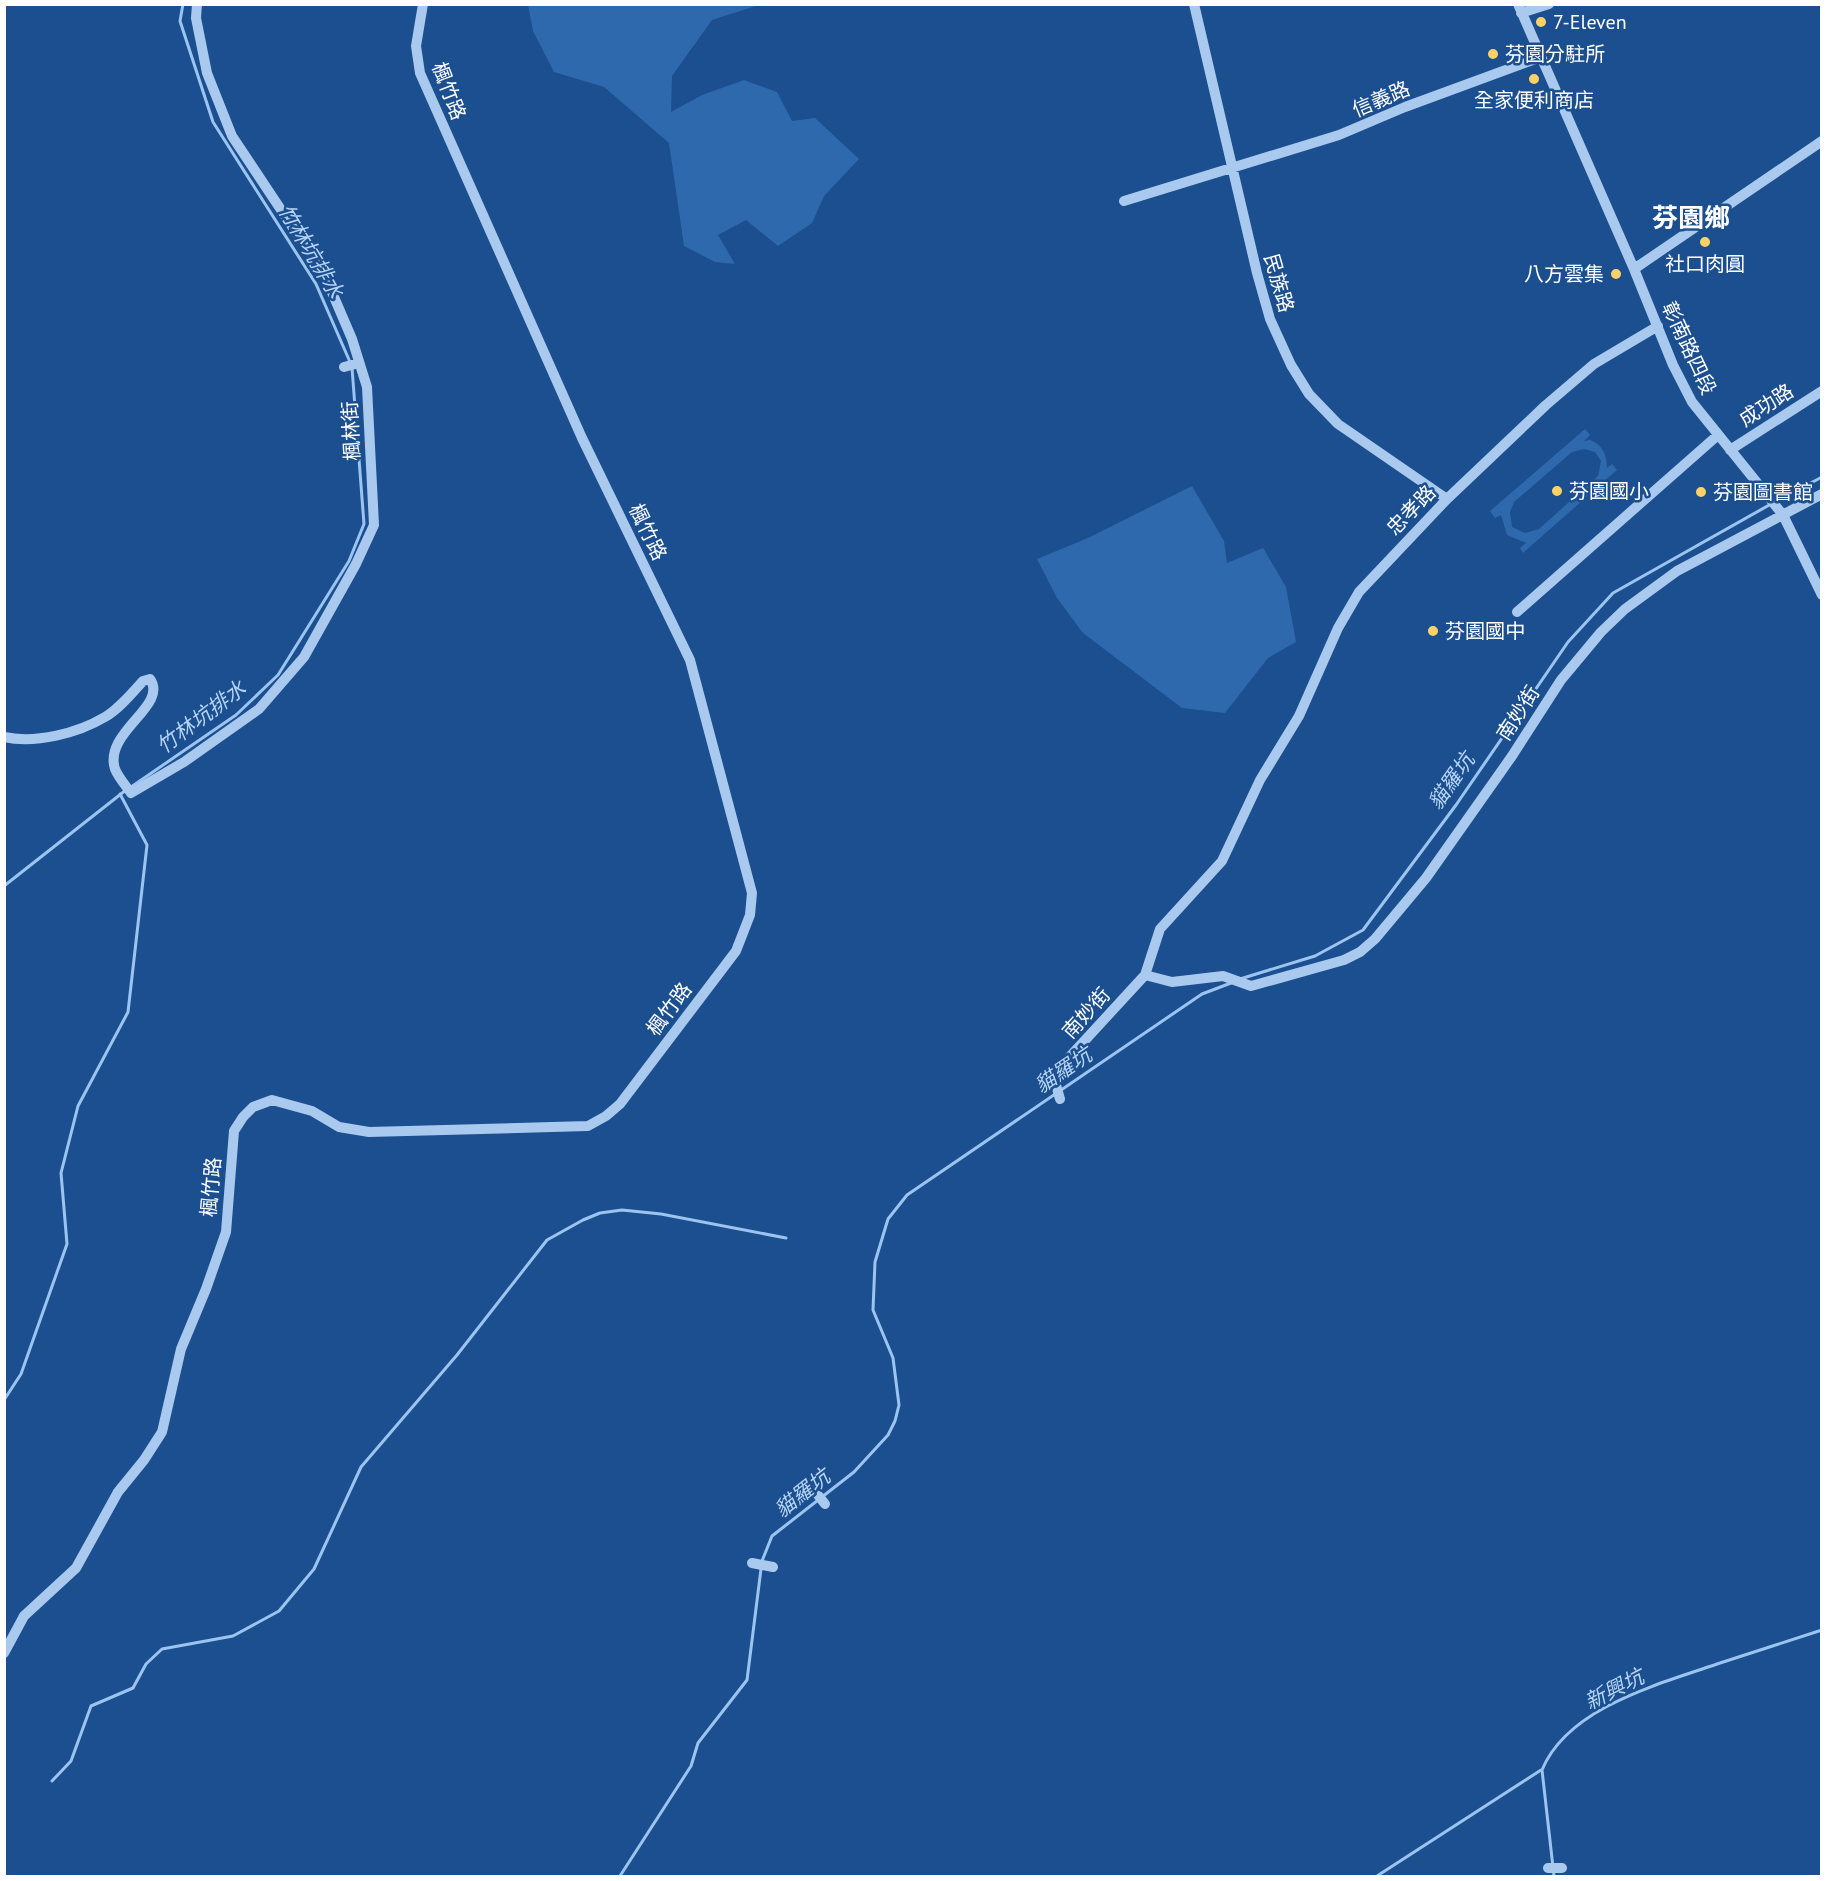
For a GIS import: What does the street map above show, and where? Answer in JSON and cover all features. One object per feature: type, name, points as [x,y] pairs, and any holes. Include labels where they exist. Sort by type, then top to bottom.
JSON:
[{"type":"street","name":"楓林街","points":[[4,737],[41,739],[81,728],[106,717],[143,681],[150,679],[154,686],[154,698],[118,742],[114,753],[115,770],[131,793],[184,762],[259,709],[304,657],[356,564],[374,525],[367,387],[359,363],[325,276],[232,136],[207,73],[196,18],[197,4]]},
{"type":"street","name":"楓竹路","points":[[4,1653],[24,1616],[76,1568],[118,1492],[162,1432],[181,1349],[226,1232],[234,1131],[253,1107],[272,1100],[312,1112],[339,1127],[369,1132],[588,1126],[606,1116],[620,1104],[736,951],[750,915],[752,893],[690,660],[582,438],[420,73],[416,45],[423,4]]},
{"type":"street","name":"民族路","points":[[1194,4],[1270,319],[1290,365],[1309,394],[1338,424],[1447,499]]},
{"type":"street","points":[[1520,9],[1549,4]]},
{"type":"street","name":"彰南路四段","points":[[1520,9],[1634,269],[1673,365],[1692,402],[1783,515],[1821,595]]},
{"type":"street","name":"信義路","points":[[1124,201],[1132,196],[1233,169],[1339,135],[1406,107],[1541,57]]},
{"type":"street","points":[[1634,269],[1821,141]]},
{"type":"street","name":"忠孝路","points":[[1260,780],[1299,716],[1338,628],[1359,592],[1447,499],[1546,405],[1594,364],[1658,326]]},
{"type":"street","points":[[344,367],[359,363]]},
{"type":"street","name":"成功路","points":[[1730,450],[1821,391]]},
{"type":"street","points":[[1517,612],[1718,435]]},
{"type":"street","name":"南妙街","points":[[1145,975],[1172,982],[1223,976],[1251,986],[1344,960],[1360,952],[1375,939],[1426,878],[1512,756],[1561,680],[1601,632],[1625,609],[1677,571],[1821,494]]},
{"type":"street","name":"南妙街","points":[[1060,1099],[1055,1079],[1145,975],[1160,928],[1222,861],[1260,780]]},
{"type":"street","points":[[814,1490],[825,1504]]},
{"type":"street","points":[[752,1563],[773,1567]]},
{"type":"street","points":[[1548,1868],[1562,1868]]},
{"type":"shaded area","points":[[528,5],[759,5],[712,20],[672,76],[671,112],[702,95],[744,80],[777,92],[792,121],[815,118],[859,159],[824,196],[812,223],[778,246],[746,220],[718,235],[735,264],[715,262],[684,246],[669,143],[604,87],[554,72],[533,31]]},
{"type":"shaded area","points":[[1585,429],[1590,435],[1584,441],[1590,440],[1598,445],[1605,455],[1607,468],[1612,464],[1617,470],[1523,553],[1520,548],[1526,543],[1507,535],[1501,515],[1495,518],[1490,511]],"holes":[[[1584,449],[1595,452],[1601,461],[1598,476],[1539,529],[1525,533],[1512,527],[1510,512],[1514,502],[1572,452]]]},
{"type":"shaded area","points":[[1192,486],[1224,541],[1227,563],[1263,548],[1286,587],[1296,642],[1268,658],[1225,713],[1182,708],[1083,633],[1057,598],[1037,559],[1088,538]]},
{"type":"waterway","name":"竹林坑排水","points":[[183,4],[180,21],[213,122],[316,284],[350,362]]},
{"type":"waterway","name":"竹林坑排水","points":[[131,787],[236,715],[278,675],[349,561],[364,524],[352,368]]},
{"type":"waterway","name":"貓羅坑","points":[[1777,501],[1822,477]]},
{"type":"waterway","name":"貓羅坑","points":[[1240,979],[1315,956],[1363,930],[1456,805],[1568,642],[1613,593],[1771,504]]},
{"type":"waterway","points":[[4,886],[126,790]]},
{"type":"waterway","name":"竹林坑排水","points":[[4,1400],[21,1374],[67,1244],[61,1173],[78,1106],[128,1012],[147,845],[120,794]]},
{"type":"waterway","name":"貓羅坑","points":[[620,1876],[691,1766],[698,1743],[747,1680],[762,1561],[772,1536],[854,1472],[888,1435],[895,1421],[899,1405],[893,1358],[873,1310],[875,1262],[888,1219],[907,1195],[1202,994],[1231,983]]},
{"type":"waterway","points":[[52,1781],[71,1761],[91,1706],[133,1688],[146,1664],[162,1649],[233,1636],[279,1611],[314,1569],[361,1467],[457,1355],[547,1240],[600,1213],[622,1210],[661,1214],[786,1238]]},
{"type":"waterway","name":"新興坑","points":[[1554,1876],[1542,1770],[1555,1748],[1572,1730],[1594,1714],[1643,1690],[1822,1630]]},
{"type":"waterway","points":[[1377,1876],[1541,1770]]},
{"type":"place","name":"7-Eleven","points":[[1541,22]]},
{"type":"place","name":"芬園分駐所","points":[[1493,54]]},
{"type":"place","name":"全家便利商店","points":[[1534,79]]},
{"type":"place","name":"社口肉圓","points":[[1705,242]]},
{"type":"place","name":"八方雲集","points":[[1616,274]]},
{"type":"place","name":"芬園國小","points":[[1557,491]]},
{"type":"place","name":"芬園圖書館","points":[[1701,492]]},
{"type":"place","name":"芬園國中","points":[[1433,631]]},
{"type":"district","name":"芬園鄉","points":[[1691,217]]}]
